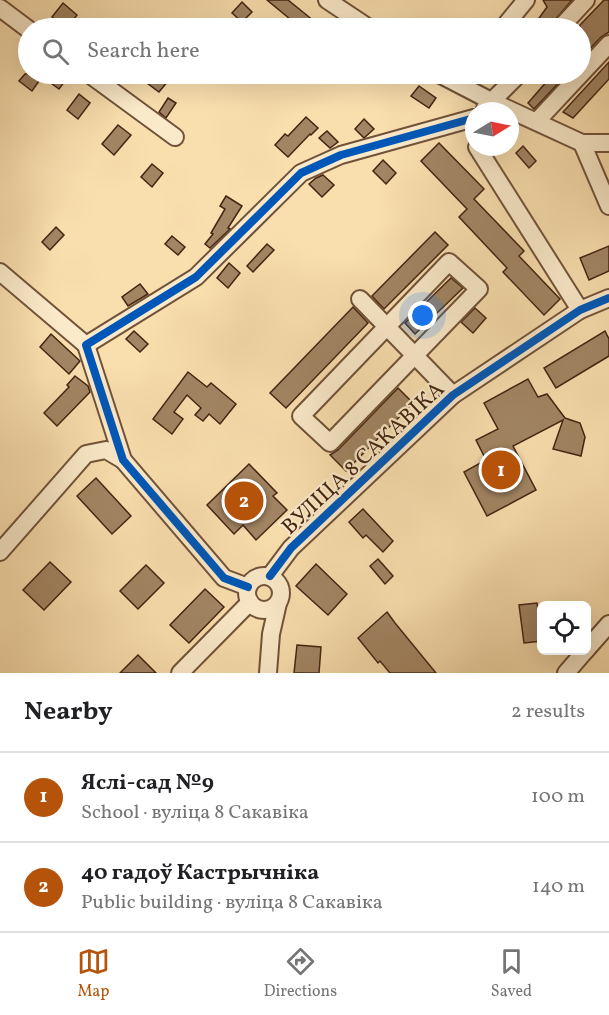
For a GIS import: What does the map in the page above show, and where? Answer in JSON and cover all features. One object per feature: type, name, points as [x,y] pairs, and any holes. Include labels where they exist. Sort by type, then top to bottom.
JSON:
[{"type":"street","points":[[327,0],[354,18]]},
{"type":"street","points":[[511,18],[526,0]]},
{"type":"street","points":[[569,18],[586,0]]},
{"type":"street","points":[[0,8],[18,22]]},
{"type":"street","points":[[591,63],[609,44]]},
{"type":"street","points":[[103,84],[175,137]]},
{"type":"street","points":[[454,84],[482,102]]},
{"type":"street","points":[[491,102],[504,84]]},
{"type":"street","points":[[537,121],[572,84]]},
{"type":"street","points":[[519,115],[537,121],[582,143],[609,143]]},
{"type":"street","points":[[86,345],[196,277],[302,173],[341,155],[465,121]]},
{"type":"street","points":[[582,143],[609,206]]},
{"type":"street","points":[[483,156],[580,310]]},
{"type":"street","points":[[449,262],[479,290],[415,355],[330,443],[301,416],[449,262]]},
{"type":"street","points":[[0,272],[86,345],[123,460]]},
{"type":"street","name":"ВУЛІЦА 8 САКАВІКА","points":[[270,576],[291,548],[453,395],[580,310],[609,297]]},
{"type":"street","points":[[360,299],[453,395]]},
{"type":"street","points":[[0,552],[86,454],[106,450],[123,460],[224,578],[264,610],[278,603]]},
{"type":"street","points":[[268,673],[271,634],[282,593],[275,579],[270,576],[260,576],[250,582],[250,598],[271,634]]},
{"type":"street","points":[[180,673],[250,598]]},
{"type":"street","points":[[591,644],[609,624]]},
{"type":"street","points":[[566,673],[582,655]]},
{"type":"building","points":[[267,0],[288,0],[310,18],[289,18]]},
{"type":"building","points":[[543,0],[572,0],[557,18],[539,18],[547,7]]},
{"type":"building","points":[[604,0],[609,0],[609,32],[591,47],[591,18],[587,18]]},
{"type":"building","points":[[242,2],[252,12],[246,18],[238,18],[232,13]]},
{"type":"building","points":[[63,3],[77,15],[75,18],[52,17]]},
{"type":"building","points":[[609,62],[609,79],[573,118],[563,112],[591,84]]},
{"type":"building","points":[[23,84],[37,84],[32,91]]},
{"type":"building","points":[[52,84],[63,84],[59,89]]},
{"type":"building","points":[[148,84],[166,84],[159,92]]},
{"type":"building","points":[[545,84],[558,84],[534,109],[528,103]]},
{"type":"building","points":[[419,86],[436,98],[429,108],[411,96]]},
{"type":"building","points":[[79,94],[90,103],[78,119],[67,110]]},
{"type":"building","points":[[168,98],[176,103],[166,118],[159,112]]},
{"type":"building","points":[[306,117],[318,128],[288,157],[275,145],[285,134],[288,136]]},
{"type":"building","points":[[364,119],[374,129],[364,138],[355,129]]},
{"type":"building","points":[[118,125],[131,135],[114,155],[102,144]]},
{"type":"building","points":[[327,131],[338,142],[330,148],[319,138]]},
{"type":"building","points":[[439,143],[484,189],[474,199],[524,251],[519,256],[560,299],[544,315],[503,272],[507,268],[459,217],[467,209],[421,161]]},
{"type":"building","points":[[523,146],[536,161],[529,168],[519,156],[519,150]]},
{"type":"building","points":[[383,160],[396,173],[386,184],[373,171]]},
{"type":"building","points":[[152,164],[163,173],[152,187],[141,177]]},
{"type":"building","points":[[323,175],[334,185],[322,197],[309,184]]},
{"type":"building","points":[[226,196],[242,206],[228,228],[230,229],[210,248],[205,244],[213,234],[211,233],[225,209],[220,206]]},
{"type":"building","points":[[56,227],[64,235],[50,250],[42,242]]},
{"type":"building","points":[[435,232],[448,245],[384,309],[372,296]]},
{"type":"building","points":[[172,236],[185,247],[178,255],[165,244]]},
{"type":"building","points":[[267,244],[274,250],[253,272],[247,266]]},
{"type":"building","points":[[609,246],[609,271],[589,280],[580,258]]},
{"type":"building","points":[[229,263],[240,273],[228,288],[217,278]]},
{"type":"building","points":[[451,278],[463,288],[415,334],[405,323]]},
{"type":"building","points":[[140,284],[148,294],[128,306],[122,297]]},
{"type":"building","points":[[353,307],[368,323],[286,408],[270,393]]},
{"type":"building","points":[[475,308],[486,318],[473,333],[461,322]]},
{"type":"building","points":[[134,331],[148,344],[140,352],[126,339]]},
{"type":"building","points":[[605,331],[609,339],[609,356],[556,388],[544,368]]},
{"type":"building","points":[[51,334],[80,361],[69,374],[40,347]]},
{"type":"building","points":[[188,372],[207,387],[211,383],[236,404],[220,424],[209,414],[203,421],[195,415],[201,408],[187,395],[174,412],[183,419],[172,434],[153,419]]},
{"type":"building","points":[[75,376],[88,386],[90,392],[57,426],[44,413],[69,387],[67,385]]},
{"type":"building","points":[[528,379],[538,397],[547,394],[565,418],[580,423],[585,437],[581,456],[553,449],[563,420],[513,446],[536,490],[487,516],[464,472],[486,460],[476,440],[498,429],[484,403]]},
{"type":"building","points":[[398,388],[413,403],[346,471],[330,455],[338,450]]},
{"type":"building","points":[[249,464],[277,493],[273,496],[287,510],[256,540],[243,525],[234,534],[207,505]]},
{"type":"building","points":[[96,478],[131,516],[112,534],[77,496]]},
{"type":"building","points":[[363,509],[393,541],[383,552],[366,535],[363,538],[349,522]]},
{"type":"building","points":[[378,559],[393,576],[385,584],[370,566]]},
{"type":"building","points":[[50,562],[71,582],[44,610],[23,590]]},
{"type":"building","points":[[316,564],[347,594],[328,615],[296,586]]},
{"type":"building","points":[[146,565],[164,583],[138,609],[120,591]]},
{"type":"building","points":[[205,589],[224,607],[189,643],[170,625]]},
{"type":"building","points":[[537,603],[537,642],[524,643],[519,605]]},
{"type":"building","points":[[387,612],[436,673],[390,673],[380,661],[378,663],[358,638]]},
{"type":"building","points":[[297,645],[321,647],[319,673],[294,673]]},
{"type":"building","points":[[138,655],[156,673],[120,673]]},
{"type":"cycle path","points":[[248,587],[224,578],[123,460],[86,345],[196,277],[301,173],[341,155],[465,121]]},
{"type":"cycle path","points":[[270,576],[291,548],[453,395],[580,310],[609,298]]},
{"type":"place","name":"Яслі-сад №9","points":[[501,470]]},
{"type":"place","name":"40 гадоў Кастрычніка","points":[[244,501]]}]
